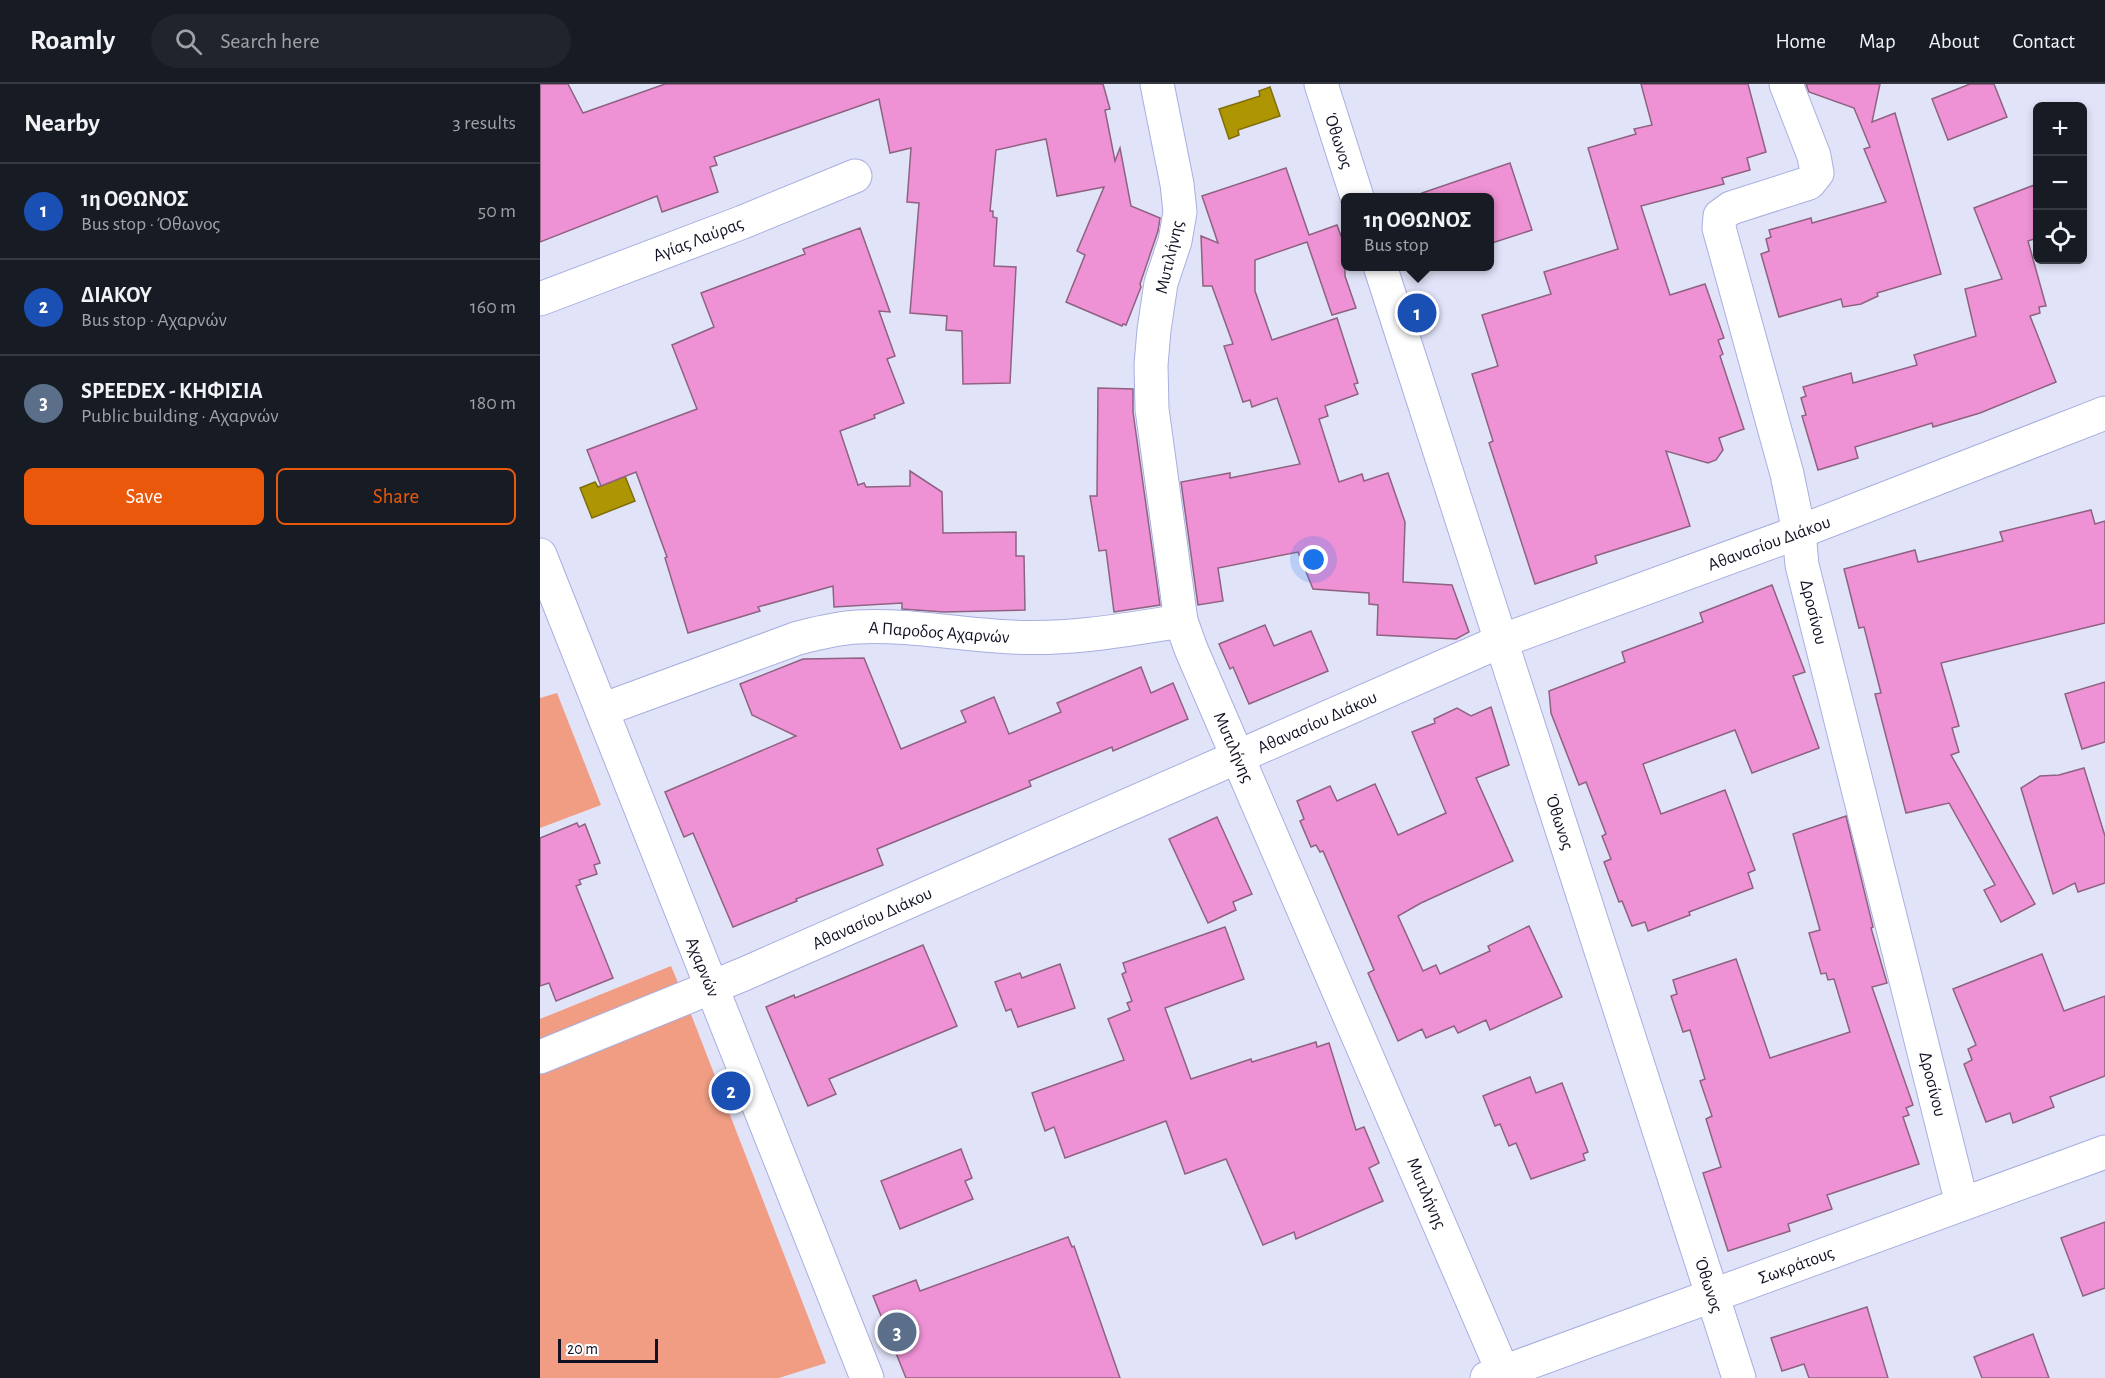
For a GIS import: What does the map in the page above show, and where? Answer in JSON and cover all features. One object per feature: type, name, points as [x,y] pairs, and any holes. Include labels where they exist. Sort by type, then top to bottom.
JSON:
[{"type":"street","name":"Μυτιλήνης","points":[[1157,84],[1177,184],[1180,212],[1175,241],[1161,283],[1154,330],[1151,365],[1152,409],[1181,621],[1495,1375]]},
{"type":"street","name":"Όθωνος","points":[[1321,84],[1356,193]]},
{"type":"street","name":"Δροσίνου","points":[[1786,84],[1814,156],[1816,173],[1809,183],[1731,208],[1720,216],[1719,228],[1787,474],[1799,532],[1802,565],[1962,1204]]},
{"type":"street","name":"Αγίας Λαύρας","points":[[540,299],[743,222],[855,176]]},
{"type":"street","name":"Όθωνος","points":[[1381,271],[1739,1378]]},
{"type":"street","name":"Αθανασίου Διάκου","points":[[540,1057],[712,987],[1501,641],[1799,532],[2105,413]]},
{"type":"street","name":"Αχαρνών","points":[[540,555],[867,1378]]},
{"type":"street","name":"Α Παροδος Αχαρνών","points":[[602,710],[798,638],[832,630],[881,626],[1013,637],[1056,637],[1100,634],[1181,621]]},
{"type":"street","name":"Σωκράτους","points":[[1495,1375],[2105,1152]]},
{"type":"shaded area","points":[[1270,87],[1280,116],[1238,130],[1239,135],[1229,139],[1219,109],[1260,96],[1259,91]]},
{"type":"shaded area","points":[[625,476],[635,501],[592,518],[580,488],[595,482],[598,487]]},
{"type":"shaded area","points":[[557,693],[601,805],[540,828],[540,698]]},
{"type":"shaded area","points":[[671,966],[826,1363],[779,1378],[540,1378],[540,1019]]},
{"type":"building","points":[[540,84],[568,84],[583,113],[665,84],[1103,84],[1110,109],[1105,110],[1115,161],[1120,148],[1131,206],[1160,218],[1158,231],[1140,284],[1141,287],[1126,325],[1122,326],[1066,302],[1085,255],[1077,251],[1104,187],[1057,196],[1046,139],[996,150],[990,211],[993,211],[993,217],[997,218],[994,266],[1016,267],[1010,383],[963,384],[962,331],[946,330],[947,316],[910,313],[919,203],[907,202],[911,148],[890,153],[879,99],[714,157],[717,165],[710,167],[718,192],[662,212],[657,196],[540,242]]},
{"type":"building","points":[[1641,84],[1748,84],[1766,152],[1747,158],[1750,170],[1722,178],[1724,184],[1641,206],[1670,295],[1705,284],[1724,338],[1718,340],[1723,354],[1720,356],[1744,429],[1719,438],[1723,450],[1716,460],[1708,463],[1666,451],[1690,526],[1595,556],[1597,563],[1535,584],[1489,443],[1493,441],[1472,374],[1498,366],[1482,315],[1551,294],[1544,272],[1618,249],[1588,148],[1636,134],[1634,129],[1652,125]]},
{"type":"building","points":[[1806,84],[1880,84],[1872,122],[1895,113],[1941,274],[1877,293],[1878,296],[1861,304],[1843,307],[1841,299],[1779,317],[1761,254],[1769,251],[1766,239],[1771,237],[1769,230],[1811,218],[1812,223],[1886,202],[1864,149],[1870,147],[1854,108],[1809,92]]},
{"type":"building","points":[[1970,84],[1994,84],[2007,117],[1948,140],[1932,99]]},
{"type":"building","points":[[1510,163],[1532,230],[1494,242],[1494,193],[1422,193]]},
{"type":"building","points":[[1286,168],[1309,235],[1337,225],[1341,236],[1341,271],[1345,271],[1356,308],[1332,315],[1307,242],[1255,260],[1255,291],[1272,340],[1337,318],[1358,383],[1354,384],[1358,394],[1325,406],[1328,416],[1319,419],[1339,482],[1362,474],[1364,481],[1388,473],[1405,522],[1403,582],[1452,585],[1469,632],[1456,639],[1377,635],[1378,605],[1369,604],[1369,593],[1313,589],[1298,552],[1218,568],[1223,601],[1198,605],[1181,482],[1230,473],[1230,478],[1300,464],[1277,398],[1252,407],[1250,400],[1243,402],[1224,346],[1233,344],[1212,286],[1203,286],[1201,236],[1218,243],[1202,196]]},
{"type":"building","points":[[2033,186],[2033,239],[2028,241],[2046,306],[2039,307],[2040,313],[2030,316],[2056,382],[1980,413],[1933,427],[1932,423],[1855,447],[1858,458],[1818,470],[1802,416],[1806,415],[1801,398],[1806,396],[1803,387],[1851,373],[1853,383],[1917,365],[1914,355],[1976,336],[1965,289],[2002,279],[1974,208]]},
{"type":"building","points":[[860,228],[890,312],[879,311],[895,356],[887,359],[904,403],[874,415],[875,418],[840,431],[858,485],[864,483],[866,487],[910,486],[910,471],[942,492],[943,533],[1016,532],[1016,556],[1024,556],[1025,610],[944,612],[902,609],[902,603],[834,607],[833,586],[758,607],[760,611],[688,633],[665,558],[667,557],[636,472],[601,486],[587,450],[697,409],[672,345],[714,327],[701,293],[805,254],[803,249]]},
{"type":"building","points":[[1098,388],[1133,389],[1133,412],[1160,605],[1114,612],[1106,550],[1099,551],[1090,496],[1097,496]]},
{"type":"building","points":[[2091,510],[2095,524],[2105,521],[2105,623],[1941,663],[1959,726],[1952,728],[1959,752],[1951,755],[2035,904],[2001,922],[1984,890],[1995,885],[1949,803],[1906,813],[1875,694],[1881,693],[1864,627],[1859,628],[1844,569],[1915,550],[1918,562],[2003,541],[2000,532]]},
{"type":"building","points":[[1772,585],[1805,672],[1793,676],[1819,748],[1752,773],[1735,730],[1643,764],[1661,814],[1725,790],[1755,870],[1748,873],[1753,888],[1689,912],[1690,915],[1648,931],[1645,922],[1632,926],[1622,901],[1619,902],[1604,862],[1611,859],[1602,836],[1606,834],[1586,782],[1579,785],[1551,713],[1549,691],[1625,662],[1622,652],[1703,622],[1700,613]]},
{"type":"building","points":[[1265,625],[1274,646],[1311,631],[1328,671],[1249,704],[1233,667],[1230,669],[1219,644]]},
{"type":"building","points":[[864,658],[901,749],[966,722],[961,711],[994,697],[1009,734],[1061,712],[1057,703],[1141,667],[1151,693],[1173,683],[1188,719],[1113,751],[1112,747],[1029,781],[1031,786],[877,849],[883,865],[796,899],[797,901],[733,927],[693,833],[684,837],[665,792],[796,736],[752,715],[740,684],[803,659]]},
{"type":"building","points":[[2105,682],[2105,742],[2082,749],[2065,694]]},
{"type":"building","points":[[1491,707],[1509,765],[1476,778],[1513,861],[1421,903],[1398,916],[1423,971],[1436,965],[1440,974],[1490,951],[1488,946],[1529,926],[1562,997],[1490,1030],[1486,1020],[1458,1033],[1454,1026],[1426,1038],[1422,1029],[1398,1041],[1368,973],[1374,970],[1323,851],[1320,852],[1316,845],[1311,847],[1300,821],[1304,819],[1297,801],[1330,786],[1337,801],[1375,784],[1398,835],[1446,813],[1412,732],[1435,723],[1434,719],[1457,708],[1471,716]]},
{"type":"building","points":[[2084,768],[2105,836],[2105,883],[2078,892],[2075,883],[2053,894],[2021,788],[2040,776],[2059,775]]},
{"type":"building","points":[[1846,816],[1873,927],[1871,928],[1887,983],[1872,987],[1913,1105],[1906,1108],[1909,1115],[1903,1117],[1919,1164],[1827,1195],[1832,1209],[1788,1224],[1790,1231],[1728,1251],[1703,1173],[1721,1167],[1706,1119],[1712,1116],[1700,1081],[1705,1079],[1690,1030],[1683,1032],[1671,996],[1677,994],[1673,980],[1736,959],[1770,1058],[1850,1032],[1834,979],[1828,980],[1826,973],[1821,974],[1809,933],[1820,930],[1793,834]]},
{"type":"building","points":[[1217,817],[1252,894],[1233,902],[1236,910],[1208,923],[1169,839]]},
{"type":"building","points":[[577,823],[579,827],[585,824],[600,863],[594,865],[597,874],[579,880],[581,884],[576,886],[613,978],[556,1001],[549,983],[540,986],[540,838]]},
{"type":"building","points":[[1225,927],[1244,979],[1165,1008],[1191,1079],[1251,1059],[1252,1062],[1316,1042],[1317,1047],[1329,1043],[1356,1130],[1364,1127],[1379,1163],[1369,1168],[1383,1201],[1296,1239],[1294,1232],[1263,1245],[1226,1159],[1185,1174],[1166,1121],[1065,1158],[1054,1127],[1045,1131],[1032,1093],[1124,1060],[1108,1019],[1130,1010],[1127,1003],[1132,1001],[1122,974],[1126,972],[1123,963]]},
{"type":"building","points":[[923,945],[957,1026],[829,1079],[836,1094],[808,1106],[766,1007],[794,995],[795,998]]},
{"type":"building","points":[[2042,954],[2064,1011],[2105,996],[2105,1076],[2050,1097],[2054,1107],[2013,1123],[2010,1113],[1986,1122],[1964,1064],[1972,1060],[1968,1049],[1976,1045],[1953,989]]},
{"type":"building","points":[[1060,964],[1075,1008],[1018,1027],[1011,1009],[1006,1011],[995,982],[1020,973],[1022,978]]},
{"type":"building","points":[[1530,1077],[1536,1093],[1562,1083],[1588,1152],[1583,1154],[1585,1160],[1531,1179],[1516,1143],[1509,1146],[1500,1124],[1495,1126],[1483,1096]]},
{"type":"building","points":[[961,1149],[972,1178],[965,1181],[973,1199],[900,1229],[881,1181]]},
{"type":"building","points":[[2105,1222],[2105,1288],[2083,1296],[2061,1238]]},
{"type":"building","points":[[1068,1237],[1072,1247],[1074,1246],[1120,1378],[906,1378],[873,1296],[916,1280],[920,1291]]},
{"type":"building","points":[[1867,1307],[1888,1378],[1809,1378],[1804,1364],[1782,1371],[1771,1338]]},
{"type":"building","points":[[2033,1334],[2049,1378],[1982,1378],[1974,1357]]},
{"type":"place","name":"1η ΟΘΩΝΟΣ","points":[[1417,313]]},
{"type":"place","name":"ΔΙΑΚΟΥ","points":[[731,1091]]},
{"type":"place","name":"SPEEDEX - ΚΗΦΙΣΙΑ","points":[[897,1332]]}]
